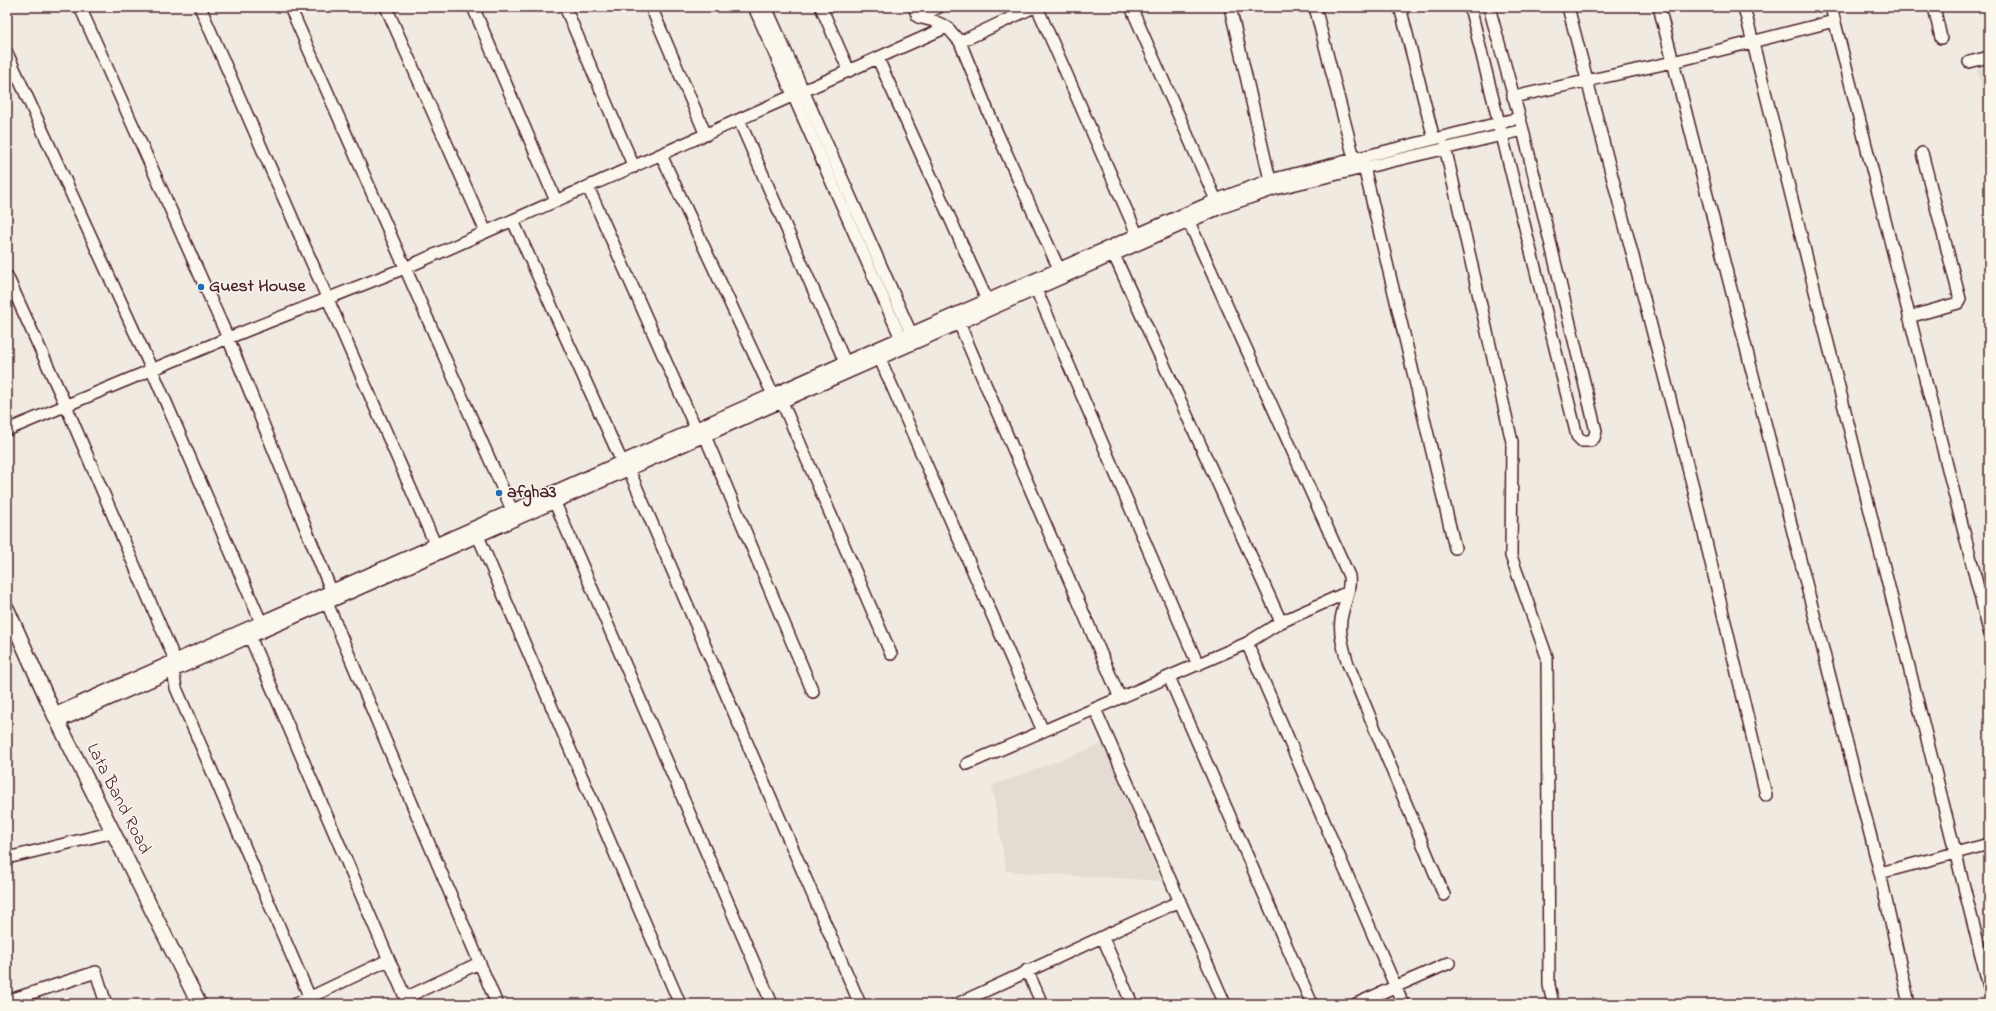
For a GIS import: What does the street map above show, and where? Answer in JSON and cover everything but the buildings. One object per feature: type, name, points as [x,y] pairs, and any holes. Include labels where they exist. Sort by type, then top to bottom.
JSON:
[{"type":"main road","name":"Lata Band Road","points":[[7,609],[56,718],[200,1004]]},
{"type":"street","points":[[80,7],[228,338],[331,590]]},
{"type":"street","points":[[200,7],[435,544]]},
{"type":"street","points":[[290,7],[512,510]]},
{"type":"street","points":[[386,7],[486,232]]},
{"type":"street","points":[[473,7],[556,201]]},
{"type":"street","points":[[565,7],[634,167]]},
{"type":"street","points":[[651,7],[706,135]]},
{"type":"street","points":[[754,7],[799,93]]},
{"type":"street","points":[[766,7],[799,93],[908,340]]},
{"type":"street","points":[[821,7],[849,71]]},
{"type":"street","points":[[916,12],[939,7]]},
{"type":"street","points":[[960,42],[1036,7],[1137,234]]},
{"type":"street","points":[[1131,7],[1216,200]]},
{"type":"street","points":[[1230,7],[1270,180]]},
{"type":"street","points":[[1315,7],[1354,158]]},
{"type":"street","points":[[1400,7],[1434,139]]},
{"type":"street","points":[[1470,7],[1577,436],[1582,441],[1590,441],[1594,438],[1596,431],[1514,97],[1489,7]]},
{"type":"street","points":[[1568,7],[1693,487],[1766,795]]},
{"type":"street","points":[[1659,7],[1880,873],[1909,1004]]},
{"type":"street","points":[[1744,7],[1989,987]]},
{"type":"street","points":[[1831,7],[1989,631]]},
{"type":"street","points":[[1934,7],[1941,38]]},
{"type":"street","points":[[916,12],[947,27],[960,42],[994,126],[1059,269]]},
{"type":"street","points":[[1514,97],[1673,62],[1834,21]]},
{"type":"street","points":[[7,430],[228,338],[329,300],[405,268],[878,59],[947,27]]},
{"type":"street","points":[[7,53],[152,370],[261,622]]},
{"type":"street","points":[[1969,62],[1989,58]]},
{"type":"street","points":[[878,59],[987,300]]},
{"type":"street","points":[[174,665],[250,637],[327,603],[401,565],[435,544],[512,510],[705,436],[845,362],[959,323],[1189,222],[1256,190],[1270,180],[1519,118]]},
{"type":"street","points":[[738,120],[845,362]]},
{"type":"street","points":[[56,718],[174,665],[261,622],[331,590],[478,536],[555,503],[696,429],[880,359],[908,340],[987,300],[1216,200],[1522,130]]},
{"type":"street","points":[[1445,148],[1512,442],[1511,556],[1547,657],[1549,985],[1554,1004]]},
{"type":"street","points":[[1909,317],[1958,303],[1960,299],[1922,153]]},
{"type":"street","points":[[661,155],[777,398],[891,654]]},
{"type":"street","points":[[1364,167],[1454,548]]},
{"type":"street","points":[[588,187],[696,429]]},
{"type":"street","points":[[512,221],[625,466],[860,1004]]},
{"type":"street","points":[[1189,222],[1349,576],[1350,584],[1341,619],[1340,632],[1348,664],[1444,896]]},
{"type":"street","points":[[1114,255],[1281,622]]},
{"type":"street","points":[[7,276],[66,406],[174,665],[176,688],[310,998]]},
{"type":"street","points":[[1036,289],[1198,665]]},
{"type":"street","points":[[959,323],[1120,698]]},
{"type":"street","points":[[880,359],[1043,731]]},
{"type":"street","points":[[705,436],[813,692]]},
{"type":"street","points":[[555,503],[772,1004]]},
{"type":"street","points":[[478,536],[680,1004]]},
{"type":"street","points":[[967,764],[1247,643],[1281,622],[1348,592]]},
{"type":"street","points":[[327,603],[497,1004]]},
{"type":"street","points":[[250,637],[388,960],[407,1001],[479,963]]},
{"type":"street","points":[[1247,643],[1397,986],[1403,1004]]},
{"type":"street","points":[[1169,677],[1312,1004]]},
{"type":"street","points":[[1095,709],[1225,1004]]},
{"type":"street","points":[[7,858],[114,832]]},
{"type":"street","points":[[1880,873],[1989,844]]},
{"type":"street","points":[[957,1004],[1027,970],[1103,938],[1180,901]]},
{"type":"street","points":[[1103,938],[1132,1004]]},
{"type":"street","points":[[296,1004],[388,960]]},
{"type":"street","points":[[1356,1004],[1449,963]]},
{"type":"street","points":[[1027,970],[1042,1004]]},
{"type":"street","points":[[7,1001],[96,972],[106,1004]]},
{"type":"shaded area","points":[[1989,65],[1989,117],[1977,69]]},
{"type":"shaded area","points":[[1103,744],[1161,881],[1006,871],[992,786]]},
{"type":"place","name":"Guest House","points":[[201,287]]},
{"type":"place","name":"afgha3","points":[[499,493]]}]
